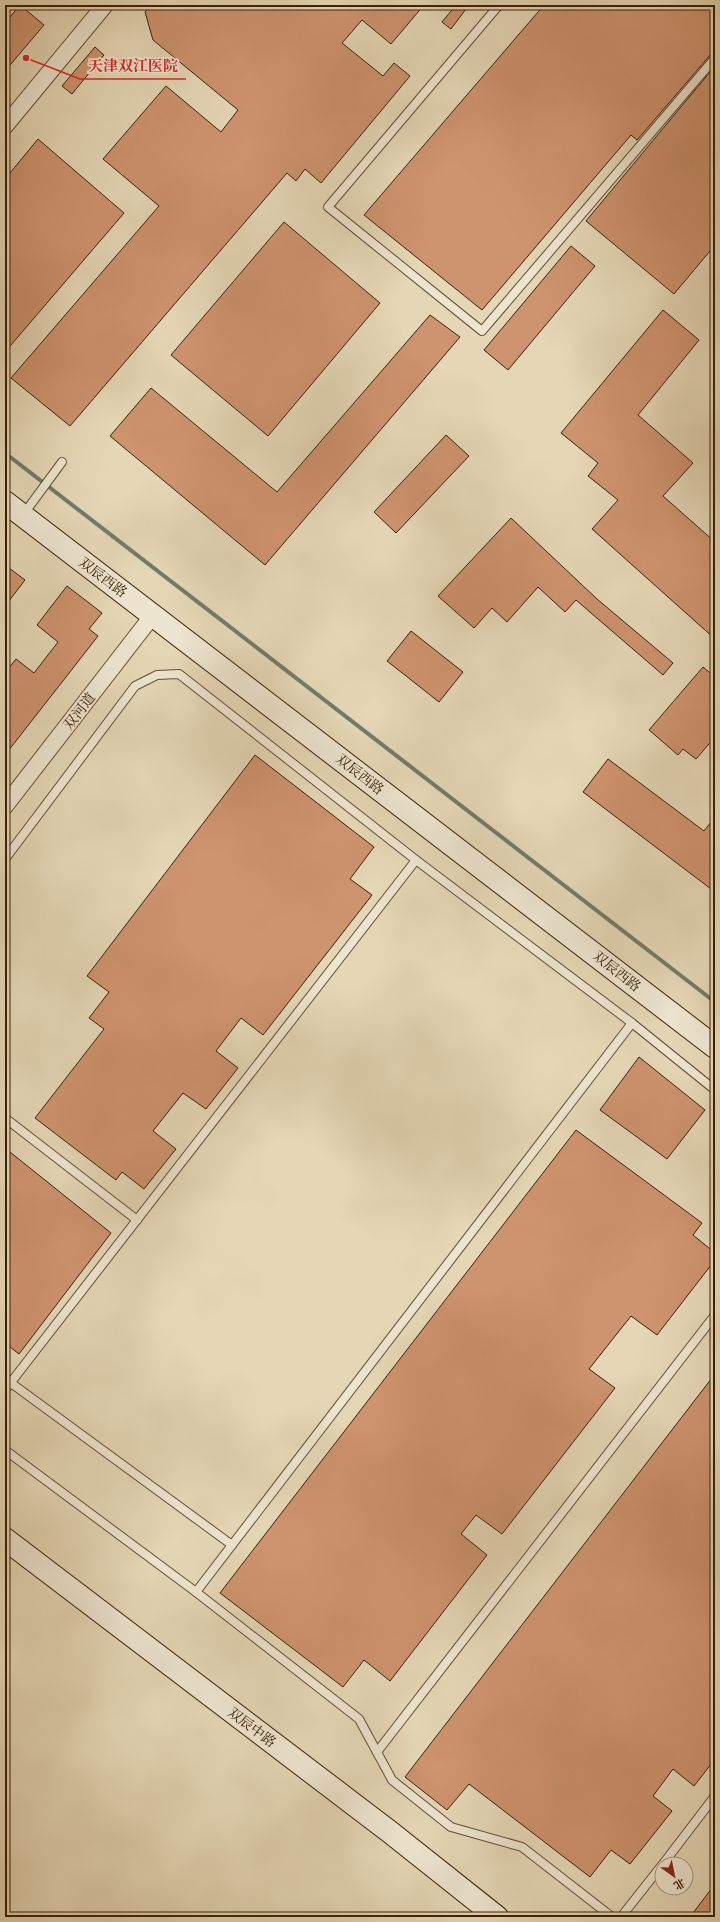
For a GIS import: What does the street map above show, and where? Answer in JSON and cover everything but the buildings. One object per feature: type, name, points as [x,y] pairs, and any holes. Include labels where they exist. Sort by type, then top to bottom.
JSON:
[{"type":"main road","name":"双辰西路","points":[[5,502],[715,1046]]},
{"type":"main road","name":"双辰中路","points":[[5,1539],[390,1832],[497,1917]]},
{"type":"street","points":[[5,126],[105,5]]},
{"type":"street","name":"双河道","points":[[5,806],[153,615]]},
{"type":"lane","points":[[499,5],[328,208],[482,331],[715,58]]},
{"type":"lane","points":[[22,515],[62,462]]},
{"type":"lane","points":[[5,859],[136,686],[157,675],[179,674],[416,860],[632,1023],[715,1090]]},
{"type":"lane","points":[[5,1390],[416,860]]},
{"type":"lane","points":[[196,1592],[632,1023]]},
{"type":"lane","points":[[5,1118],[137,1220]]},
{"type":"lane","points":[[377,1752],[715,1315]]},
{"type":"lane","points":[[11,1382],[232,1545]]},
{"type":"lane","points":[[5,1450],[196,1592],[359,1719],[392,1780],[451,1827],[522,1847],[612,1917]]},
{"type":"lane","points":[[668,1856],[715,1796]]},
{"type":"lane","points":[[622,1917],[654,1875]]},
{"type":"waterway","points":[[5,453],[715,1002]]},
{"type":"place","name":"天津双江医院","points":[[26,58]]}]
